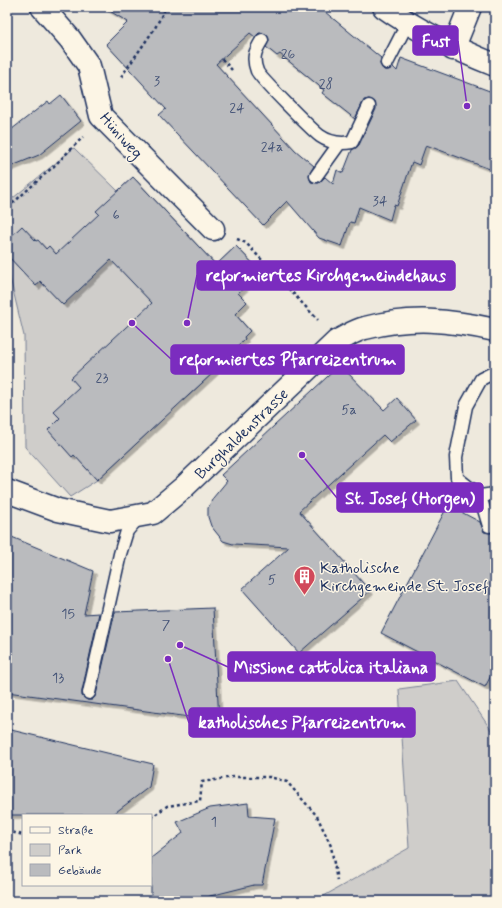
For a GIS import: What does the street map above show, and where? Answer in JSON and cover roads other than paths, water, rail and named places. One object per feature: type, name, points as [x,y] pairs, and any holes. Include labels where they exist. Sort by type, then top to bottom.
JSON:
[{"type":"street","name":"Hüniweg","points":[[42,7],[70,39],[89,66],[101,116],[213,229]]},
{"type":"street","points":[[384,7],[407,24],[453,49],[495,65]]},
{"type":"street","points":[[453,49],[470,7]]},
{"type":"street","name":"Burghaldenstrasse","points":[[7,491],[58,510],[110,521],[153,513],[184,487],[337,341],[364,328],[415,319],[454,321],[495,330]]},
{"type":"lane","points":[[387,63],[407,24]]},
{"type":"lane","points":[[262,40],[254,53],[257,72],[266,84],[320,136],[339,144],[352,142],[369,106]]},
{"type":"lane","points":[[316,176],[339,144]]},
{"type":"lane","points":[[489,526],[480,496],[457,478],[456,457],[466,406],[481,379],[495,372]]},
{"type":"lane","points":[[480,496],[495,494]]},
{"type":"lane","points":[[89,693],[120,554],[127,531],[141,515]]},
{"type":"place","name":"Fust","points":[[467,106]]},
{"type":"place","name":"reformiertes Pfarreizentrum","points":[[132,323]]},
{"type":"place","name":"reformiertes Kirchgemeindehaus","points":[[187,323]]},
{"type":"place","name":"St. Josef (Horgen)","points":[[302,455]]},
{"type":"place","name":"Katholische Kirchgemeinde St. Josef","points":[[304,596]]},
{"type":"place","name":"Missione cattolica italiana","points":[[180,645]]},
{"type":"place","name":"katholisches Pfarreizentrum","points":[[168,659]]}]
